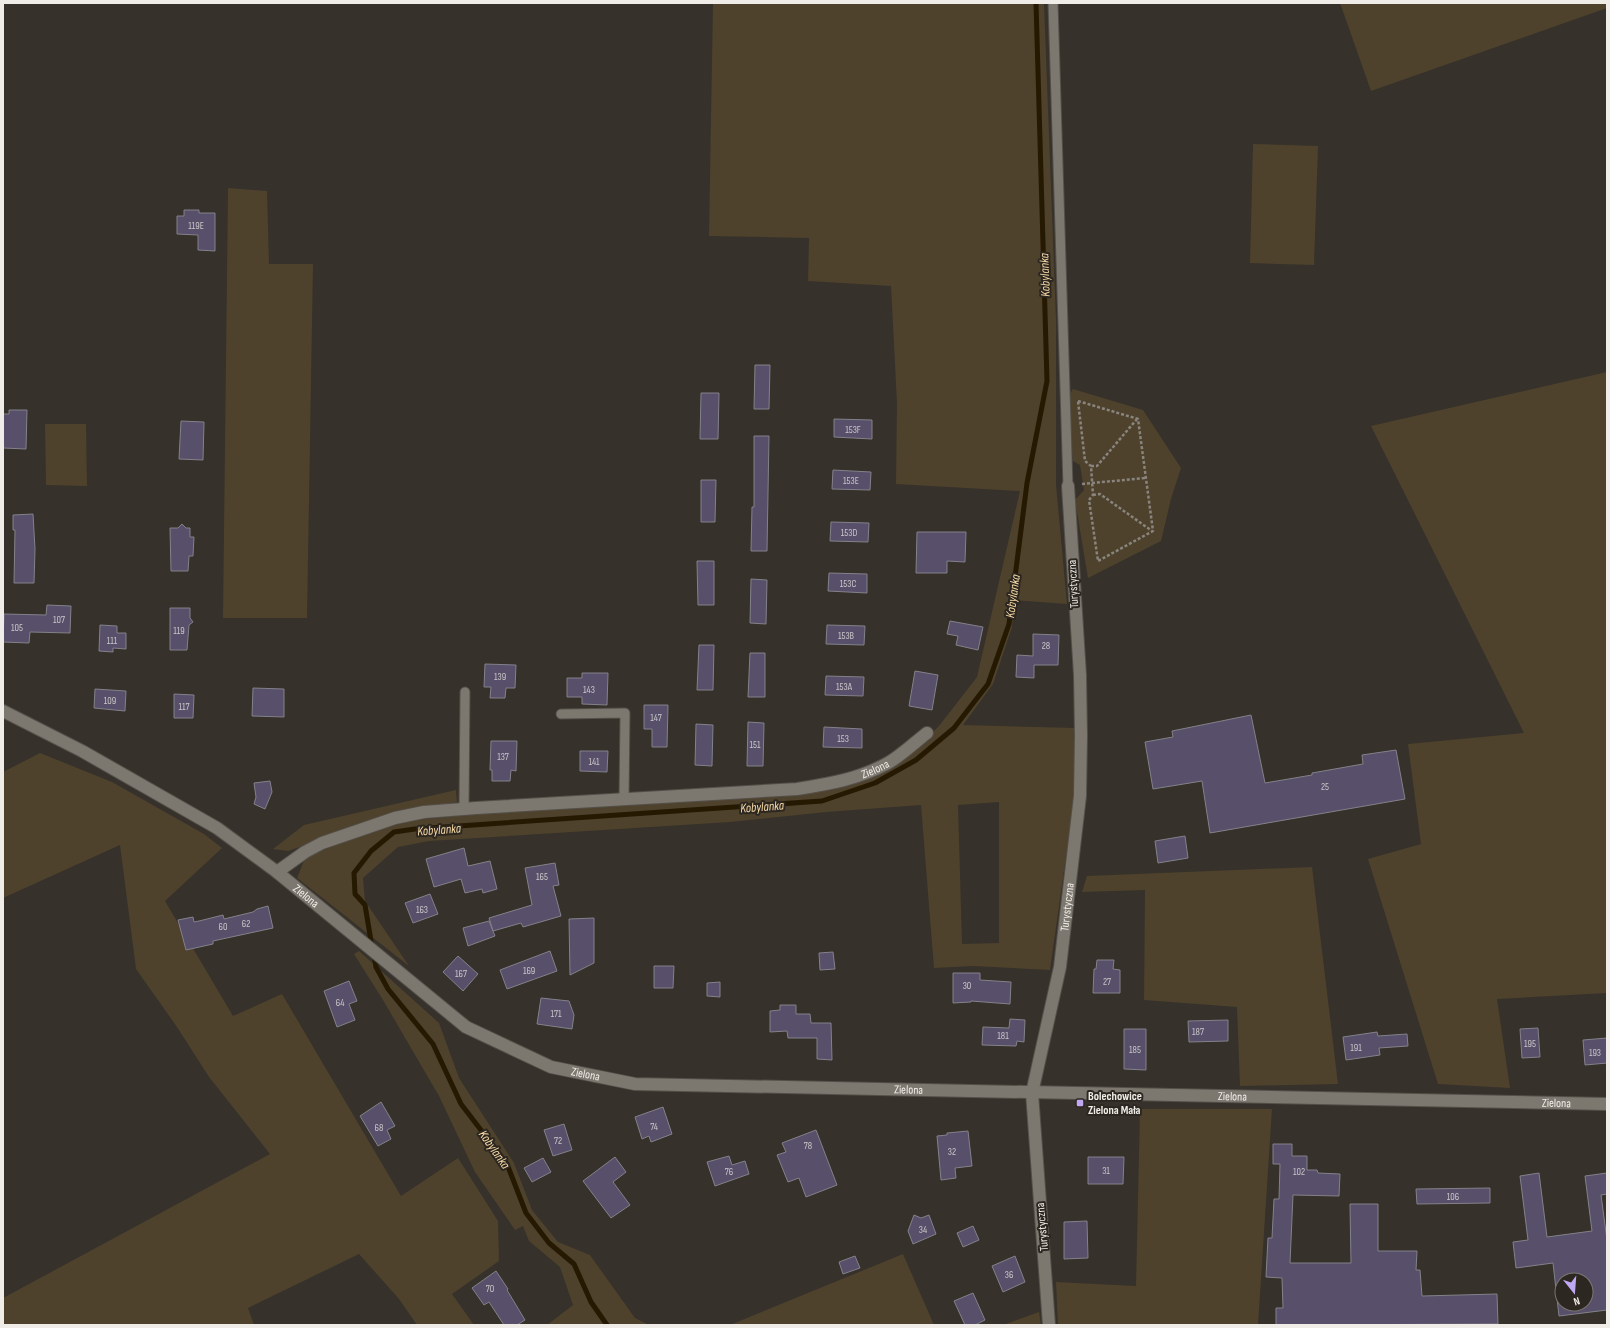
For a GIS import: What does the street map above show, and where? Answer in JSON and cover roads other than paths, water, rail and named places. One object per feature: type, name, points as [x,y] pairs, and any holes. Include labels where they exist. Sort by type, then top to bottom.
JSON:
[{"type":"street","name":"Turystyczna","points":[[1050,1325],[1032,1093],[1060,967],[1080,796],[1082,736],[1080,675],[1068,486]]},
{"type":"street","name":"Zielona","points":[[3,711],[82,751],[217,828],[277,872],[358,940],[466,1027],[551,1067],[629,1083],[681,1085],[1607,1104]]},
{"type":"street","name":"Zielona","points":[[277,872],[305,852],[322,843],[395,818],[424,812],[464,808],[797,789],[833,784],[864,775],[889,762],[927,733]]},
{"type":"lane","points":[[1053,3],[1068,486]]},
{"type":"lane","points":[[464,808],[465,692]]},
{"type":"lane","points":[[560,714],[625,714],[624,800]]},
{"type":"waterway","name":"Kobylanka","points":[[372,947],[365,905],[355,894],[354,873],[371,851],[394,832],[415,829],[822,801],[875,783],[916,760],[954,728],[988,684],[1009,624],[1027,483],[1047,381],[1036,3]]},
{"type":"waterway","name":"Kobylanka","points":[[374,955],[376,967],[388,989],[433,1044],[461,1104],[507,1164],[526,1213],[549,1243],[574,1264],[591,1302],[607,1325]]},
{"type":"place","name":"Bolechowice Zielona Mała","points":[[1080,1103]]}]
